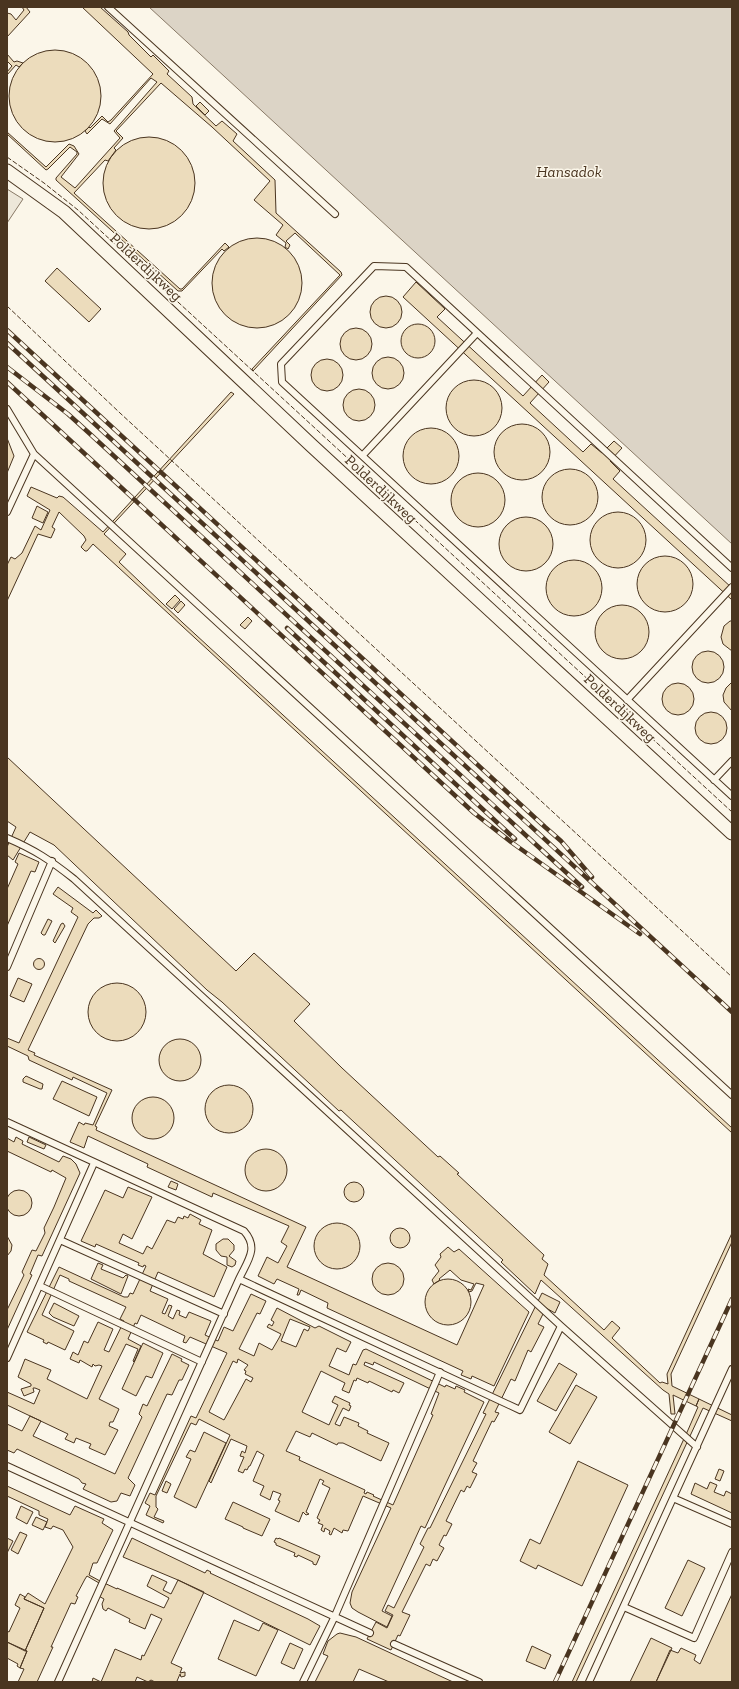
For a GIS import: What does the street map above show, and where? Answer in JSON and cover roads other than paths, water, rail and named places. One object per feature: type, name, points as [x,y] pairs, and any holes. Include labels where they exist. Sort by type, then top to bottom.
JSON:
[{"type":"street","name":"Polderdijkweg","points":[[7,171],[64,212],[310,445],[732,834]]},
{"type":"lane","points":[[108,7],[335,214]]},
{"type":"lane","points":[[732,568],[476,333],[406,266],[374,266],[281,364],[282,382],[732,796]]},
{"type":"lane","points":[[363,455],[476,333]]},
{"type":"lane","points":[[7,409],[34,454],[732,1095]]},
{"type":"lane","points":[[7,512],[34,454]]},
{"type":"lane","points":[[628,700],[732,587]]},
{"type":"lane","points":[[714,780],[732,761]]},
{"type":"lane","points":[[7,838],[52,861],[74,879],[561,1326],[697,1447]]},
{"type":"lane","points":[[7,967],[52,861]]},
{"type":"lane","points":[[7,1122],[244,1231],[250,1237],[252,1245],[250,1255],[224,1314],[58,1682]]},
{"type":"lane","points":[[7,1358],[94,1163]]},
{"type":"lane","points":[[60,1240],[224,1314]]},
{"type":"lane","points":[[239,1279],[520,1410],[561,1326]]},
{"type":"lane","points":[[40,1286],[202,1362]]},
{"type":"lane","points":[[589,1682],[732,1369]]},
{"type":"lane","points":[[303,1682],[334,1618],[440,1372]]},
{"type":"lane","points":[[7,1466],[334,1618],[370,1633]]},
{"type":"lane","points":[[673,1498],[732,1524]]},
{"type":"lane","points":[[624,1606],[694,1638],[732,1552]]},
{"type":"lane","points":[[394,1644],[479,1682]]},
{"type":"water","name":"Hansadok","points":[[149,7],[732,7],[732,544]]},
{"type":"railway","points":[[7,330],[561,841],[592,877]]},
{"type":"railway","points":[[7,343],[732,1012]]},
{"type":"railway","points":[[7,367],[68,414],[582,887]]},
{"type":"railway","points":[[7,382],[474,813],[511,842],[640,934]]},
{"type":"railway","points":[[287,628],[515,839]]},
{"type":"railway","points":[[555,1682],[732,1299]]}]
